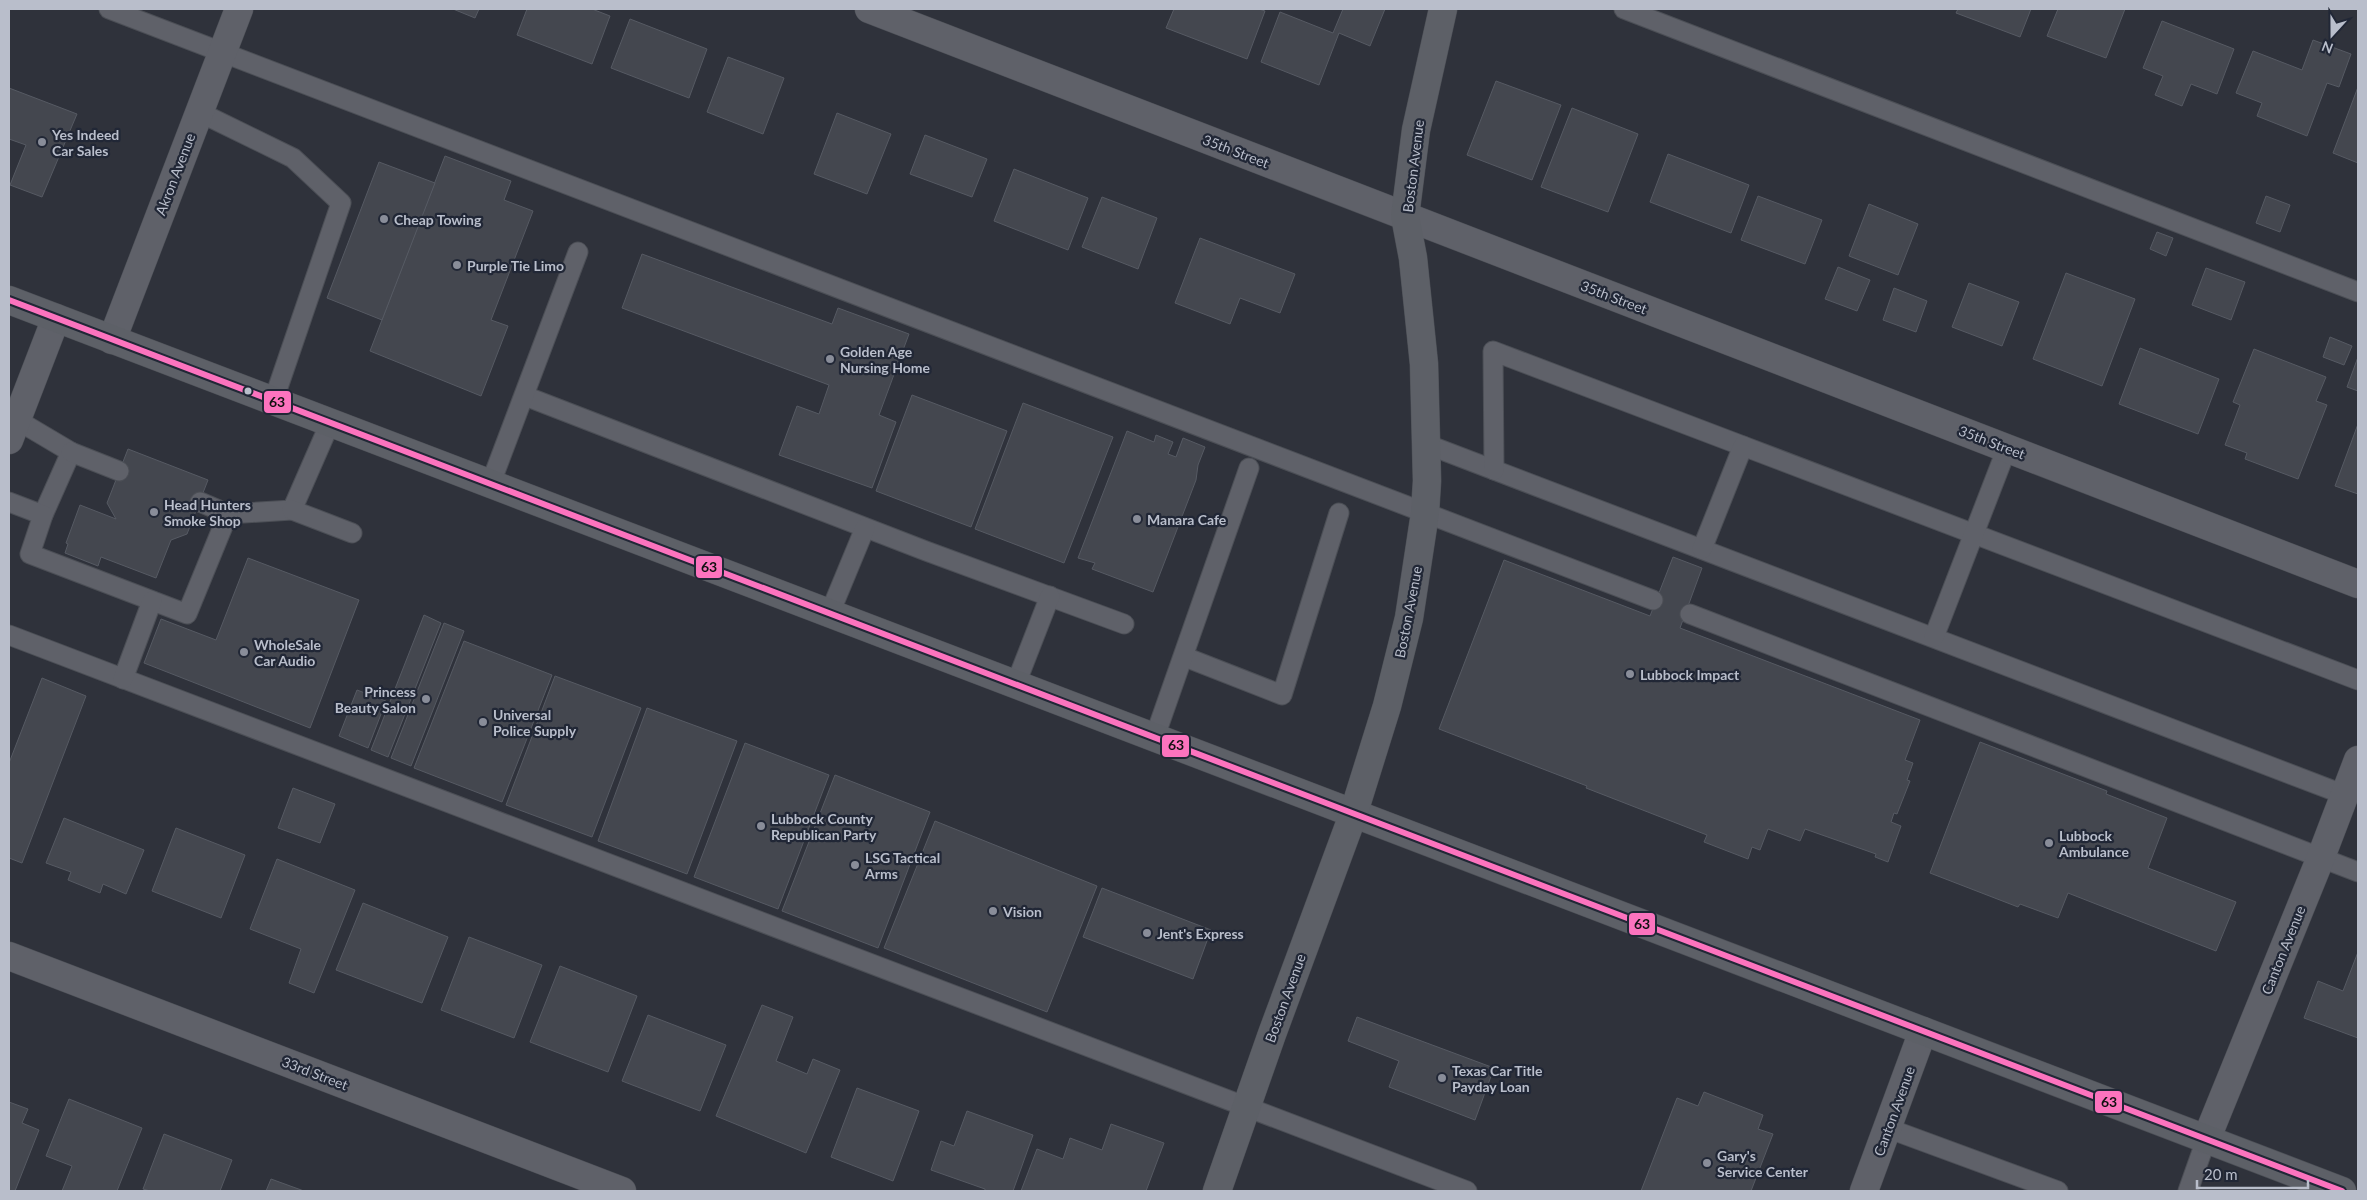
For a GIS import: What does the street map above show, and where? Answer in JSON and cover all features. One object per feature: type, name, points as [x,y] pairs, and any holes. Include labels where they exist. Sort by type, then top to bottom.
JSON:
[{"type":"main road","name":"Boston Avenue","points":[[1217,1191],[1353,815],[1400,657],[1416,577],[1425,512],[1424,364],[1413,258],[1405,216],[1416,130],[1443,9]]},
{"type":"main road","points":[[9,300],[1015,686],[2342,1191]]},
{"type":"street","name":"Akron Avenue","points":[[112,340],[239,9]]},
{"type":"street","name":"35th Street","points":[[869,9],[2358,584]]},
{"type":"street","points":[[14,417],[56,318]]},
{"type":"street","name":"Canton Avenue","points":[[2206,1140],[2321,857],[2358,760]]},
{"type":"street","name":"33rd Street","points":[[9,956],[622,1191]]},
{"type":"street","name":"Canton Avenue","points":[[1864,1191],[1923,1031]]},
{"type":"lane","points":[[110,9],[1653,600]]},
{"type":"lane","points":[[1624,9],[2358,292]]},
{"type":"lane","points":[[199,112],[293,158],[342,203],[273,402]]},
{"type":"lane","points":[[490,485],[578,252]]},
{"type":"lane","points":[[1494,470],[1493,351],[2358,680]]},
{"type":"lane","points":[[524,396],[865,528],[1124,624]]},
{"type":"lane","points":[[14,417],[72,452],[119,471]]},
{"type":"lane","points":[[292,510],[330,423]]},
{"type":"lane","points":[[1426,444],[2345,795]]},
{"type":"lane","points":[[1702,549],[1743,446]]},
{"type":"lane","points":[[1934,637],[2007,448]]},
{"type":"lane","points":[[72,452],[43,515],[30,554],[186,614],[228,514]]},
{"type":"lane","points":[[1154,739],[1185,657],[1249,468]]},
{"type":"lane","points":[[9,502],[43,515]]},
{"type":"lane","points":[[200,502],[228,514],[292,510],[352,534]]},
{"type":"lane","points":[[1185,657],[1282,695],[1339,513]]},
{"type":"lane","points":[[829,614],[865,528]]},
{"type":"lane","points":[[1015,686],[1050,596]]},
{"type":"lane","points":[[124,679],[152,600]]},
{"type":"lane","points":[[1690,614],[2358,872]]},
{"type":"lane","points":[[9,635],[1467,1191]]},
{"type":"lane","points":[[1888,1128],[2058,1191]]},
{"type":"lane","points":[[2188,1191],[2206,1140]]},
{"type":"building","points":[[453,9],[479,9],[475,18]]},
{"type":"building","points":[[527,9],[592,9],[610,16],[592,64],[517,35]]},
{"type":"building","points":[[1174,9],[1259,9],[1265,11],[1247,59],[1166,28]]},
{"type":"building","points":[[1343,9],[1385,9],[1370,46],[1339,33],[1319,85],[1261,62],[1280,12],[1333,33]]},
{"type":"building","points":[[1958,9],[2031,9],[2020,37],[1956,13]]},
{"type":"building","points":[[2058,9],[2125,9],[2106,58],[2047,36]]},
{"type":"building","points":[[630,19],[707,49],[689,98],[611,68]]},
{"type":"building","points":[[2162,21],[2234,49],[2217,94],[2191,84],[2182,106],[2155,95],[2163,76],[2143,68]]},
{"type":"building","points":[[2313,40],[2351,54],[2339,87],[2327,83],[2307,136],[2257,116],[2262,103],[2236,93],[2253,51],[2302,70]]},
{"type":"building","points":[[728,57],[784,78],[763,134],[707,112]]},
{"type":"building","points":[[1496,81],[1561,105],[1532,180],[1467,155]]},
{"type":"building","points":[[2358,87],[2358,163],[2333,153]]},
{"type":"building","name":"Yes Indeed Car Sales","points":[[9,88],[77,114],[42,197],[10,185],[26,145],[9,139]]},
{"type":"building","points":[[1572,108],[1638,134],[1608,212],[1541,187]]},
{"type":"building","points":[[837,113],[891,134],[867,194],[814,174]]},
{"type":"building","points":[[925,135],[987,159],[972,197],[910,174]]},
{"type":"building","points":[[1668,154],[1749,185],[1731,233],[1650,202]]},
{"type":"building","name":"Purple Tie Limo","points":[[445,156],[511,181],[504,200],[533,211],[491,320],[508,326],[481,396],[370,351]]},
{"type":"building","points":[[379,162],[435,183],[382,320],[327,298]]},
{"type":"building","points":[[1014,169],[1088,198],[1068,250],[994,221]]},
{"type":"building","points":[[1758,196],[1822,220],[1805,264],[1741,240]]},
{"type":"building","points":[[2266,196],[2290,205],[2280,232],[2256,223]]},
{"type":"building","points":[[1102,197],[1157,218],[1138,269],[1082,247]]},
{"type":"building","points":[[1869,204],[1918,224],[1898,275],[1849,256]]},
{"type":"building","points":[[2157,232],[2173,238],[2166,256],[2150,249]]},
{"type":"building","points":[[1200,238],[1295,274],[1280,313],[1240,298],[1230,324],[1175,303]]},
{"type":"building","name":"Golden Age Nursing Home","points":[[642,254],[832,324],[838,308],[909,334],[879,415],[896,422],[872,488],[779,455],[797,406],[819,414],[829,385],[622,308]]},
{"type":"building","points":[[1838,267],[1870,280],[1857,311],[1825,299]]},
{"type":"building","points":[[2206,268],[2245,282],[2231,320],[2192,305]]},
{"type":"building","points":[[2066,273],[2135,299],[2102,386],[2033,359]]},
{"type":"building","points":[[1969,283],[2019,302],[2002,346],[1952,327]]},
{"type":"building","points":[[1894,288],[1927,301],[1916,332],[1883,320]]},
{"type":"building","points":[[2330,337],[2352,346],[2344,365],[2323,357]]},
{"type":"building","points":[[2140,348],[2219,379],[2198,434],[2119,404]]},
{"type":"building","points":[[2254,349],[2326,377],[2316,401],[2327,405],[2298,479],[2245,459],[2247,453],[2225,445],[2240,405],[2233,402]]},
{"type":"building","points":[[2358,357],[2358,391],[2347,387]]},
{"type":"building","points":[[912,395],[1007,431],[971,527],[876,491]]},
{"type":"building","points":[[1023,403],[1113,437],[1064,563],[975,529]]},
{"type":"building","points":[[2358,424],[2358,494],[2335,486]]},
{"type":"building","name":"Manara Cafe","points":[[1127,431],[1154,442],[1156,435],[1173,442],[1168,454],[1176,457],[1183,438],[1205,447],[1198,465],[1196,480],[1153,592],[1092,569],[1095,563],[1078,558]]},
{"type":"building","name":"Head Hunters Smoke Shop","points":[[128,449],[208,480],[187,534],[171,540],[156,578],[101,557],[98,566],[65,553],[68,544],[66,543],[80,505],[116,519],[107,503]]},
{"type":"building","name":"Lubbock Impact","points":[[1673,557],[1702,568],[1680,628],[1920,720],[1905,760],[1913,763],[1907,780],[1910,781],[1897,814],[1894,813],[1891,822],[1901,826],[1888,862],[1875,857],[1876,854],[1805,829],[1800,841],[1768,829],[1760,850],[1752,847],[1748,859],[1704,842],[1707,835],[1439,729],[1504,560],[1650,616]]},
{"type":"building","name":"WholeSale Car Audio","points":[[248,558],[359,600],[310,728],[144,663],[161,619],[216,640]]},
{"type":"building","points":[[424,615],[441,623],[388,757],[371,750]]},
{"type":"building","name":"Princess Beauty Salon","points":[[444,623],[464,631],[411,766],[391,758]]},
{"type":"building","name":"Universal Police Supply","points":[[464,641],[552,675],[502,802],[414,768]]},
{"type":"building","points":[[555,676],[641,708],[592,837],[506,805]]},
{"type":"building","points":[[42,678],[86,696],[22,863],[9,858],[9,763]]},
{"type":"building","points":[[357,690],[386,701],[368,748],[339,736]]},
{"type":"building","points":[[647,708],[737,741],[687,874],[598,841]]},
{"type":"building","name":"Lubbock Ambulance","points":[[1980,742],[2107,791],[2106,794],[2167,818],[2148,868],[2236,902],[2216,951],[2068,893],[2058,918],[2020,904],[2018,907],[1930,873]]},
{"type":"building","name":"Lubbock County Republican Party","points":[[745,743],[829,775],[778,909],[694,877]]},
{"type":"building","name":"LSG Tactical Arms","points":[[835,775],[930,812],[878,948],[782,911]]},
{"type":"building","points":[[293,788],[335,804],[320,843],[278,828]]},
{"type":"building","points":[[64,818],[144,850],[126,894],[103,884],[100,893],[68,880],[71,872],[46,863]]},
{"type":"building","name":"Vision","points":[[935,821],[1097,886],[1047,1012],[884,948]]},
{"type":"building","points":[[176,828],[245,855],[221,918],[152,891]]},
{"type":"building","points":[[277,859],[355,890],[314,993],[289,983],[301,949],[250,929]]},
{"type":"building","name":"Jent's Express","points":[[1102,888],[1211,930],[1193,979],[1083,937]]},
{"type":"building","points":[[363,903],[448,937],[422,1003],[336,970]]},
{"type":"building","points":[[469,937],[542,965],[514,1038],[441,1010]]},
{"type":"building","points":[[2358,952],[2358,1038],[2304,1018],[2318,981],[2343,991]]},
{"type":"building","points":[[560,966],[637,996],[608,1072],[530,1042]]},
{"type":"building","points":[[762,1005],[793,1017],[776,1061],[807,1074],[813,1059],[840,1070],[806,1153],[716,1116]]},
{"type":"building","points":[[648,1015],[726,1045],[700,1111],[622,1081]]},
{"type":"building","name":"Texas Car Title Payday Loan","points":[[1357,1017],[1494,1068],[1475,1120],[1389,1087],[1399,1061],[1348,1041]]},
{"type":"building","points":[[857,1088],[919,1111],[893,1181],[831,1157]]},
{"type":"building","name":"Gary's Service Center","points":[[1704,1092],[1763,1115],[1758,1129],[1773,1134],[1751,1191],[1641,1191],[1677,1098],[1698,1106]]},
{"type":"building","points":[[69,1099],[142,1128],[117,1191],[62,1191],[72,1166],[46,1156]]},
{"type":"building","points":[[9,1102],[28,1109],[22,1123],[39,1130],[15,1191],[9,1191]]},
{"type":"building","points":[[967,1111],[1033,1135],[1013,1191],[985,1191],[985,1189],[931,1170],[941,1141],[954,1146]]},
{"type":"building","points":[[1111,1124],[1164,1143],[1146,1191],[1021,1191],[1037,1149],[1063,1159],[1070,1138],[1102,1150]]},
{"type":"building","points":[[164,1134],[232,1160],[220,1191],[150,1191],[143,1189]]},
{"type":"building","points":[[271,1179],[304,1191],[266,1191]]},
{"type":"transit line","name":"63","points":[[9,300],[2342,1191]]},
{"type":"place","name":"Yes Indeed Car Sales","points":[[42,142]]},
{"type":"place","name":"Cheap Towing","points":[[384,219]]},
{"type":"place","name":"Purple Tie Limo","points":[[457,265]]},
{"type":"place","name":"Golden Age Nursing Home","points":[[830,359]]},
{"type":"place","name":"Head Hunters Smoke Shop","points":[[154,512]]},
{"type":"place","name":"Manara Cafe","points":[[1137,519]]},
{"type":"place","name":"WholeSale Car Audio","points":[[244,652]]},
{"type":"place","name":"Lubbock Impact","points":[[1630,674]]},
{"type":"place","name":"Princess Beauty Salon","points":[[426,699]]},
{"type":"place","name":"Universal Police Supply","points":[[483,722]]},
{"type":"place","name":"Lubbock County Republican Party","points":[[761,826]]},
{"type":"place","name":"Lubbock Ambulance","points":[[2049,843]]},
{"type":"place","name":"LSG Tactical Arms","points":[[855,865]]},
{"type":"place","name":"Vision","points":[[993,911]]},
{"type":"place","name":"Jent's Express","points":[[1147,933]]},
{"type":"place","name":"Texas Car Title Payday Loan","points":[[1442,1078]]},
{"type":"place","name":"Gary's Service Center","points":[[1707,1163]]}]
